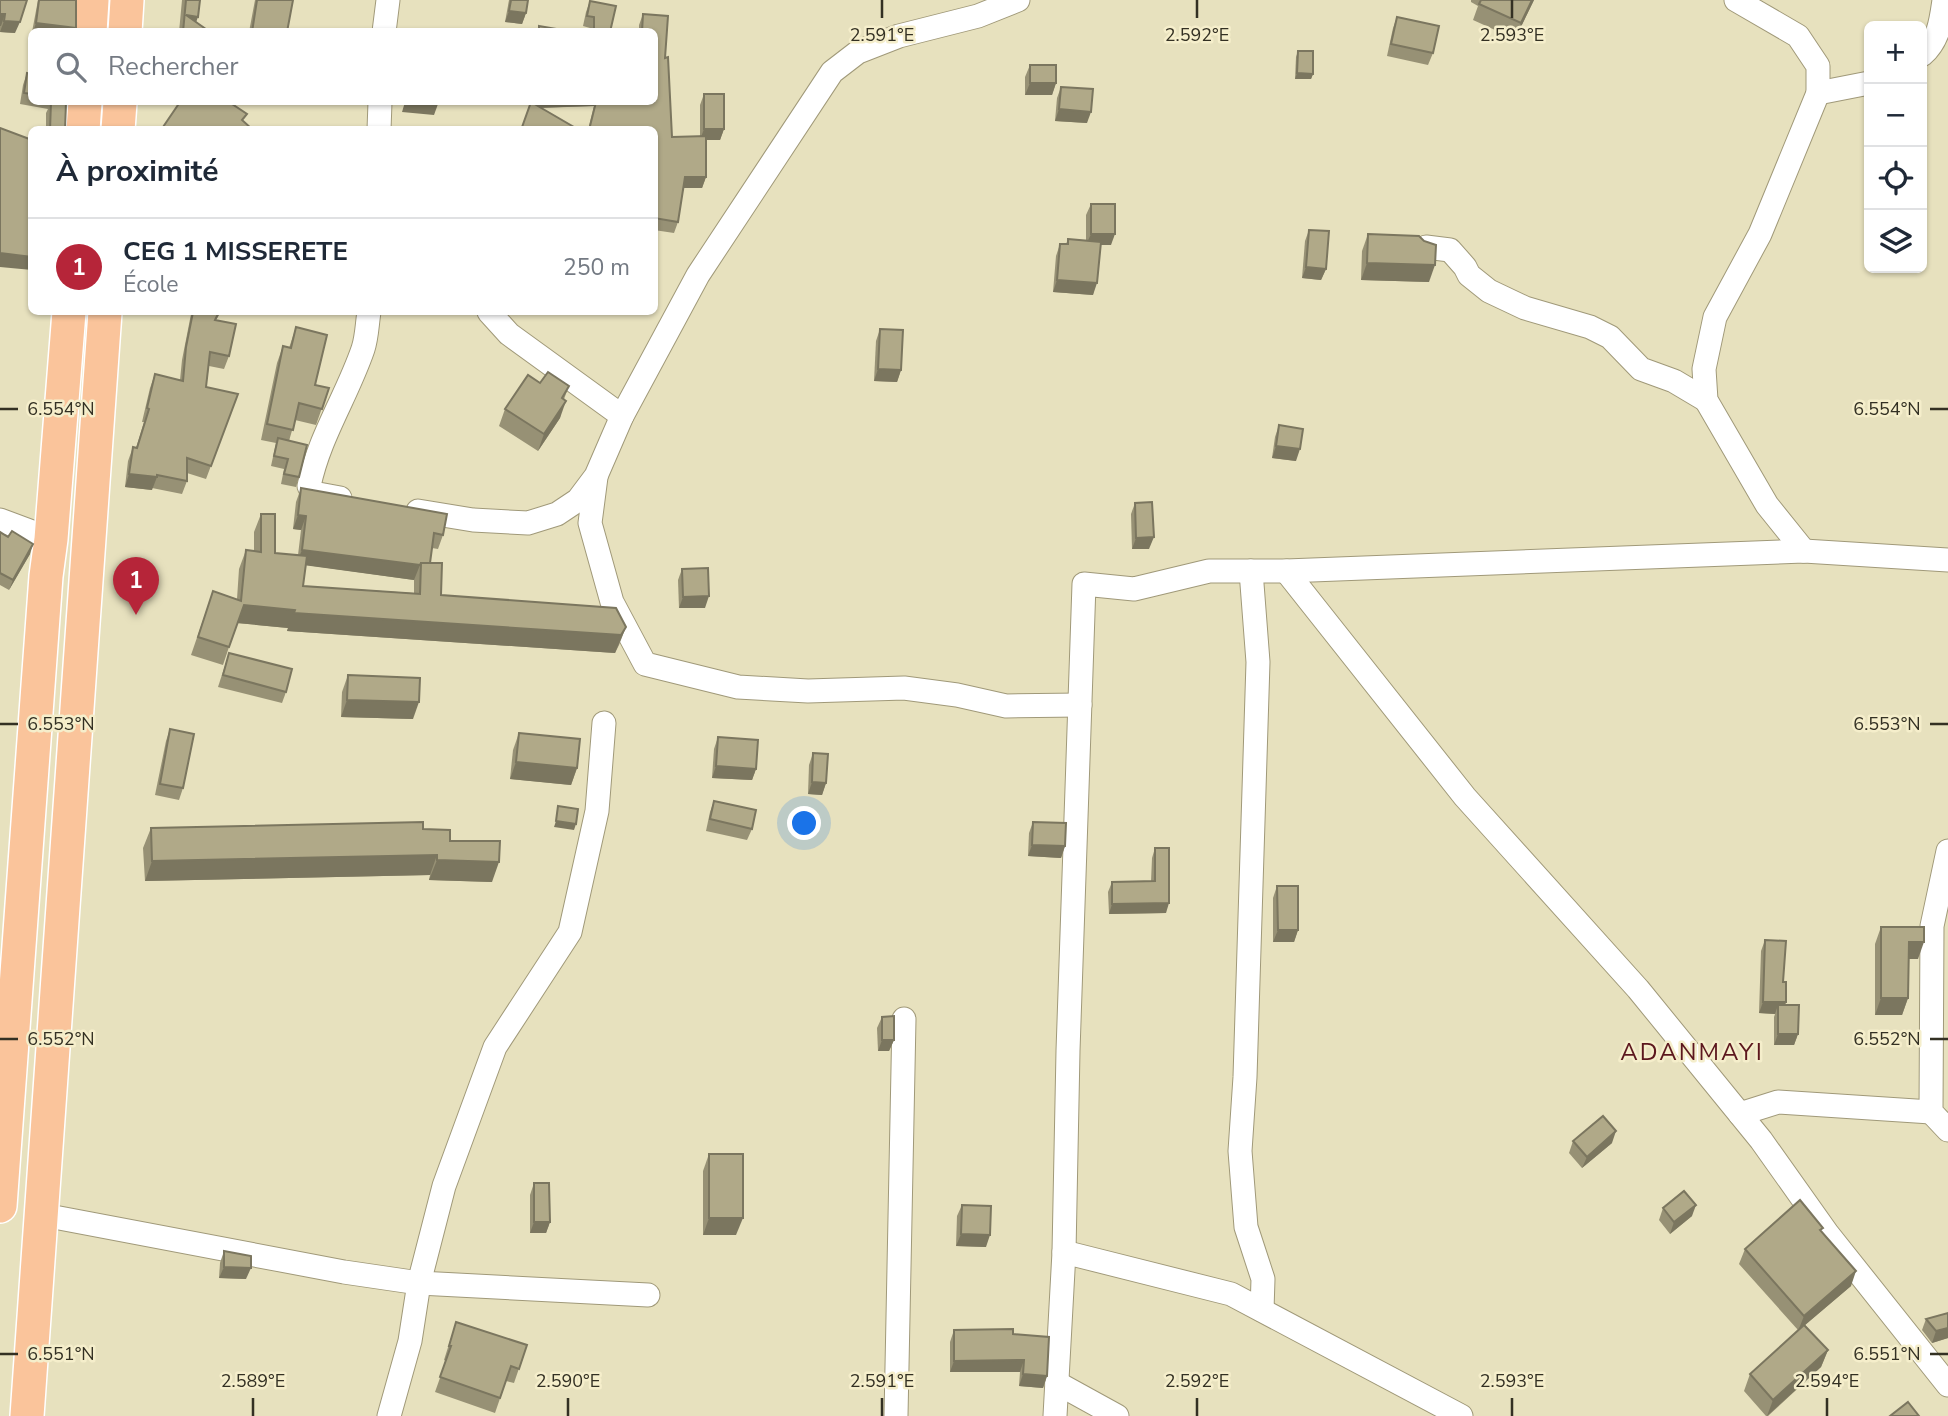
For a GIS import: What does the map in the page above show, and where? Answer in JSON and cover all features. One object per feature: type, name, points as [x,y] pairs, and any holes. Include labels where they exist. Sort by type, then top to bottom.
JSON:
[{"type":"highway","points":[[90,28],[92,0]]},
{"type":"highway","points":[[125,28],[127,0]]},
{"type":"highway","points":[[83,126],[85,105]]},
{"type":"highway","points":[[118,126],[120,105]]},
{"type":"highway","points":[[0,1206],[44,604],[69,315]]},
{"type":"highway","points":[[27,1416],[105,315]]},
{"type":"street","points":[[139,28],[141,0]]},
{"type":"street","points":[[384,28],[388,0]]},
{"type":"street","points":[[393,507],[473,520],[528,523],[557,514],[578,500],[596,476],[622,416],[698,275],[832,72],[858,52],[899,36],[978,16],[1018,0]]},
{"type":"street","points":[[1737,0],[1798,36],[1818,66],[1818,93],[1760,234],[1715,317],[1704,369],[1706,400],[1767,505],[1804,551]]},
{"type":"street","points":[[1927,50],[1940,29],[1944,0]]},
{"type":"street","points":[[1818,93],[1864,84]]},
{"type":"street","points":[[132,126],[134,105]]},
{"type":"street","points":[[379,126],[380,105]]},
{"type":"street","points":[[1426,247],[1450,250],[1476,282],[1525,308],[1590,327],[1610,337],[1641,369],[1674,381],[1706,400]]},
{"type":"street","points":[[40,1416],[119,315]]},
{"type":"street","points":[[366,502],[313,493],[309,486],[329,426],[363,348],[368,315]]},
{"type":"street","points":[[492,315],[509,334],[622,416]]},
{"type":"street","points":[[596,476],[590,523],[612,602],[645,664],[738,687],[808,691],[904,688],[957,695],[1006,706],[1080,705]]},
{"type":"street","points":[[0,520],[51,539]]},
{"type":"street","points":[[1055,1416],[1064,1252],[1084,584],[1134,589],[1209,571],[1286,571],[1804,551],[1948,560]]},
{"type":"street","points":[[1251,571],[1258,662],[1245,1077],[1240,1151],[1246,1227],[1263,1279],[1262,1310]]},
{"type":"street","points":[[1286,571],[1465,797],[1638,989],[1740,1114],[1827,1233],[1948,1385]]},
{"type":"street","points":[[389,1416],[410,1341],[419,1283],[443,1186],[495,1047],[570,932],[597,811],[604,723]]},
{"type":"street","points":[[1931,1112],[1931,926],[1948,852]]},
{"type":"street","points":[[896,1416],[904,1019]]},
{"type":"street","points":[[1740,1114],[1778,1102],[1931,1112],[1948,1130]]},
{"type":"street","points":[[54,1217],[344,1272],[419,1283],[648,1295]]},
{"type":"street","points":[[1064,1252],[1231,1294],[1461,1416]]},
{"type":"street","points":[[1056,1383],[1116,1416]]},
{"type":"building","points":[[0,0],[27,0],[20,22],[4,21],[5,14],[0,14]]},
{"type":"building","points":[[39,0],[76,0],[76,28],[36,23]]},
{"type":"building","points":[[186,0],[200,0],[198,17],[186,15],[204,28],[183,28]]},
{"type":"building","points":[[257,0],[293,0],[288,28],[253,28]]},
{"type":"building","points":[[511,0],[528,0],[526,13],[509,11]]},
{"type":"building","points":[[1481,0],[1532,0],[1521,23],[1479,4]]},
{"type":"building","points":[[590,1],[616,6],[611,28],[594,28],[594,17],[587,16]]},
{"type":"building","points":[[643,14],[668,16],[665,58],[668,57],[672,137],[706,136],[706,177],[685,177],[678,222],[658,219],[658,126],[590,126],[595,105],[658,105],[658,28],[642,28]]},
{"type":"building","points":[[1397,17],[1439,26],[1433,53],[1391,44]]},
{"type":"building","points":[[1298,51],[1313,51],[1313,74],[1297,73]]},
{"type":"building","points":[[1030,65],[1056,65],[1056,83],[1030,83]]},
{"type":"building","points":[[27,73],[28,94],[24,93]]},
{"type":"building","points":[[1061,87],[1093,89],[1091,112],[1059,109]]},
{"type":"building","points":[[704,94],[724,94],[724,129],[704,129]]},
{"type":"building","points":[[51,105],[66,105],[65,126],[50,126]]},
{"type":"building","points":[[178,105],[234,105],[247,114],[242,120],[249,126],[164,126]]},
{"type":"building","points":[[530,105],[536,105],[572,126],[522,126]]},
{"type":"building","points":[[0,128],[28,138],[28,256],[0,253]]},
{"type":"building","points":[[1091,204],[1115,204],[1115,234],[1091,234]]},
{"type":"building","points":[[1309,230],[1329,231],[1326,269],[1306,267]]},
{"type":"building","points":[[1368,234],[1419,236],[1436,245],[1435,265],[1367,263]]},
{"type":"building","points":[[1068,239],[1101,242],[1097,283],[1057,280],[1060,244],[1068,244]]},
{"type":"building","points":[[192,315],[218,315],[215,320],[236,324],[229,356],[210,352],[206,387],[238,394],[211,466],[187,458],[187,481],[157,475],[129,474],[133,447],[137,448],[149,409],[147,408],[155,374],[183,381]]},
{"type":"building","points":[[296,327],[327,335],[315,385],[329,388],[322,409],[299,403],[293,430],[267,424],[283,346],[291,348]]},
{"type":"building","points":[[880,329],[903,330],[901,370],[878,369]]},
{"type":"building","points":[[548,372],[569,386],[562,398],[566,401],[544,434],[505,409],[528,375],[540,383]]},
{"type":"building","points":[[1279,425],[1303,429],[1300,449],[1276,446]]},
{"type":"building","points":[[278,438],[307,445],[299,477],[284,474],[288,459],[274,456]]},
{"type":"building","points":[[301,488],[447,514],[443,535],[434,533],[430,563],[420,565],[302,550],[306,516],[298,515]]},
{"type":"building","points":[[1152,502],[1154,537],[1136,538],[1135,503]]},
{"type":"building","points":[[261,514],[275,514],[275,553],[307,556],[303,586],[420,594],[421,563],[442,563],[441,595],[616,608],[626,627],[621,635],[294,613],[295,610],[244,605],[229,647],[198,637],[213,591],[241,601],[246,550],[261,552]]},
{"type":"building","points":[[12,531],[33,544],[13,580],[0,573],[0,532],[8,537]]},
{"type":"building","points":[[708,568],[709,596],[683,597],[682,569]]},
{"type":"building","points":[[229,653],[292,669],[286,692],[223,675]]},
{"type":"building","points":[[348,675],[420,678],[419,702],[347,700]]},
{"type":"building","points":[[170,729],[194,734],[183,788],[160,784]]},
{"type":"building","points":[[519,733],[580,739],[577,768],[516,762]]},
{"type":"building","points":[[718,737],[758,740],[756,769],[716,766]]},
{"type":"building","points":[[813,753],[828,754],[826,783],[812,782]]},
{"type":"building","points":[[714,801],[756,810],[752,829],[710,819]]},
{"type":"building","points":[[558,806],[578,809],[576,824],[556,821]]},
{"type":"building","points":[[423,822],[423,829],[450,830],[450,841],[500,841],[499,862],[437,860],[437,855],[152,861],[151,828]]},
{"type":"building","points":[[1033,822],[1066,823],[1065,846],[1032,845]]},
{"type":"building","points":[[1155,848],[1169,848],[1169,903],[1112,904],[1112,882],[1155,881]]},
{"type":"building","points":[[1277,886],[1298,886],[1298,930],[1278,930]]},
{"type":"building","points":[[1881,927],[1924,927],[1924,942],[1909,942],[1908,998],[1881,998]]},
{"type":"building","points":[[1765,940],[1786,941],[1783,982],[1786,982],[1786,1002],[1763,1002]]},
{"type":"building","points":[[1778,1005],[1799,1005],[1798,1034],[1778,1034]]},
{"type":"building","points":[[894,1016],[894,1040],[882,1040],[882,1017]]},
{"type":"building","points":[[1603,1116],[1616,1131],[1587,1157],[1573,1141]]},
{"type":"building","points":[[709,1154],[743,1154],[743,1218],[709,1218]]},
{"type":"building","points":[[534,1183],[549,1183],[550,1222],[534,1222]]},
{"type":"building","points":[[1684,1191],[1696,1205],[1674,1222],[1663,1208]]},
{"type":"building","points":[[1800,1200],[1823,1228],[1820,1230],[1856,1271],[1804,1316],[1745,1249]]},
{"type":"building","points":[[962,1205],[991,1206],[990,1235],[961,1234]]},
{"type":"building","points":[[224,1251],[251,1256],[251,1268],[224,1267]]},
{"type":"building","points":[[1948,1313],[1948,1328],[1936,1331],[1926,1319]]},
{"type":"building","points":[[456,1322],[527,1345],[519,1369],[511,1366],[500,1398],[440,1377]]},
{"type":"building","points":[[1804,1325],[1828,1350],[1773,1400],[1750,1374]]},
{"type":"building","points":[[1013,1329],[1013,1334],[1049,1337],[1047,1376],[1023,1374],[1024,1360],[954,1361],[954,1330]]},
{"type":"building","points":[[1908,1402],[1919,1416],[1890,1416]]},
{"type":"place","name":"CEG 1 MISSERETE","points":[[136,615]]},
{"type":"district","name":"ADANMAYI","points":[[1692,1052]]}]
